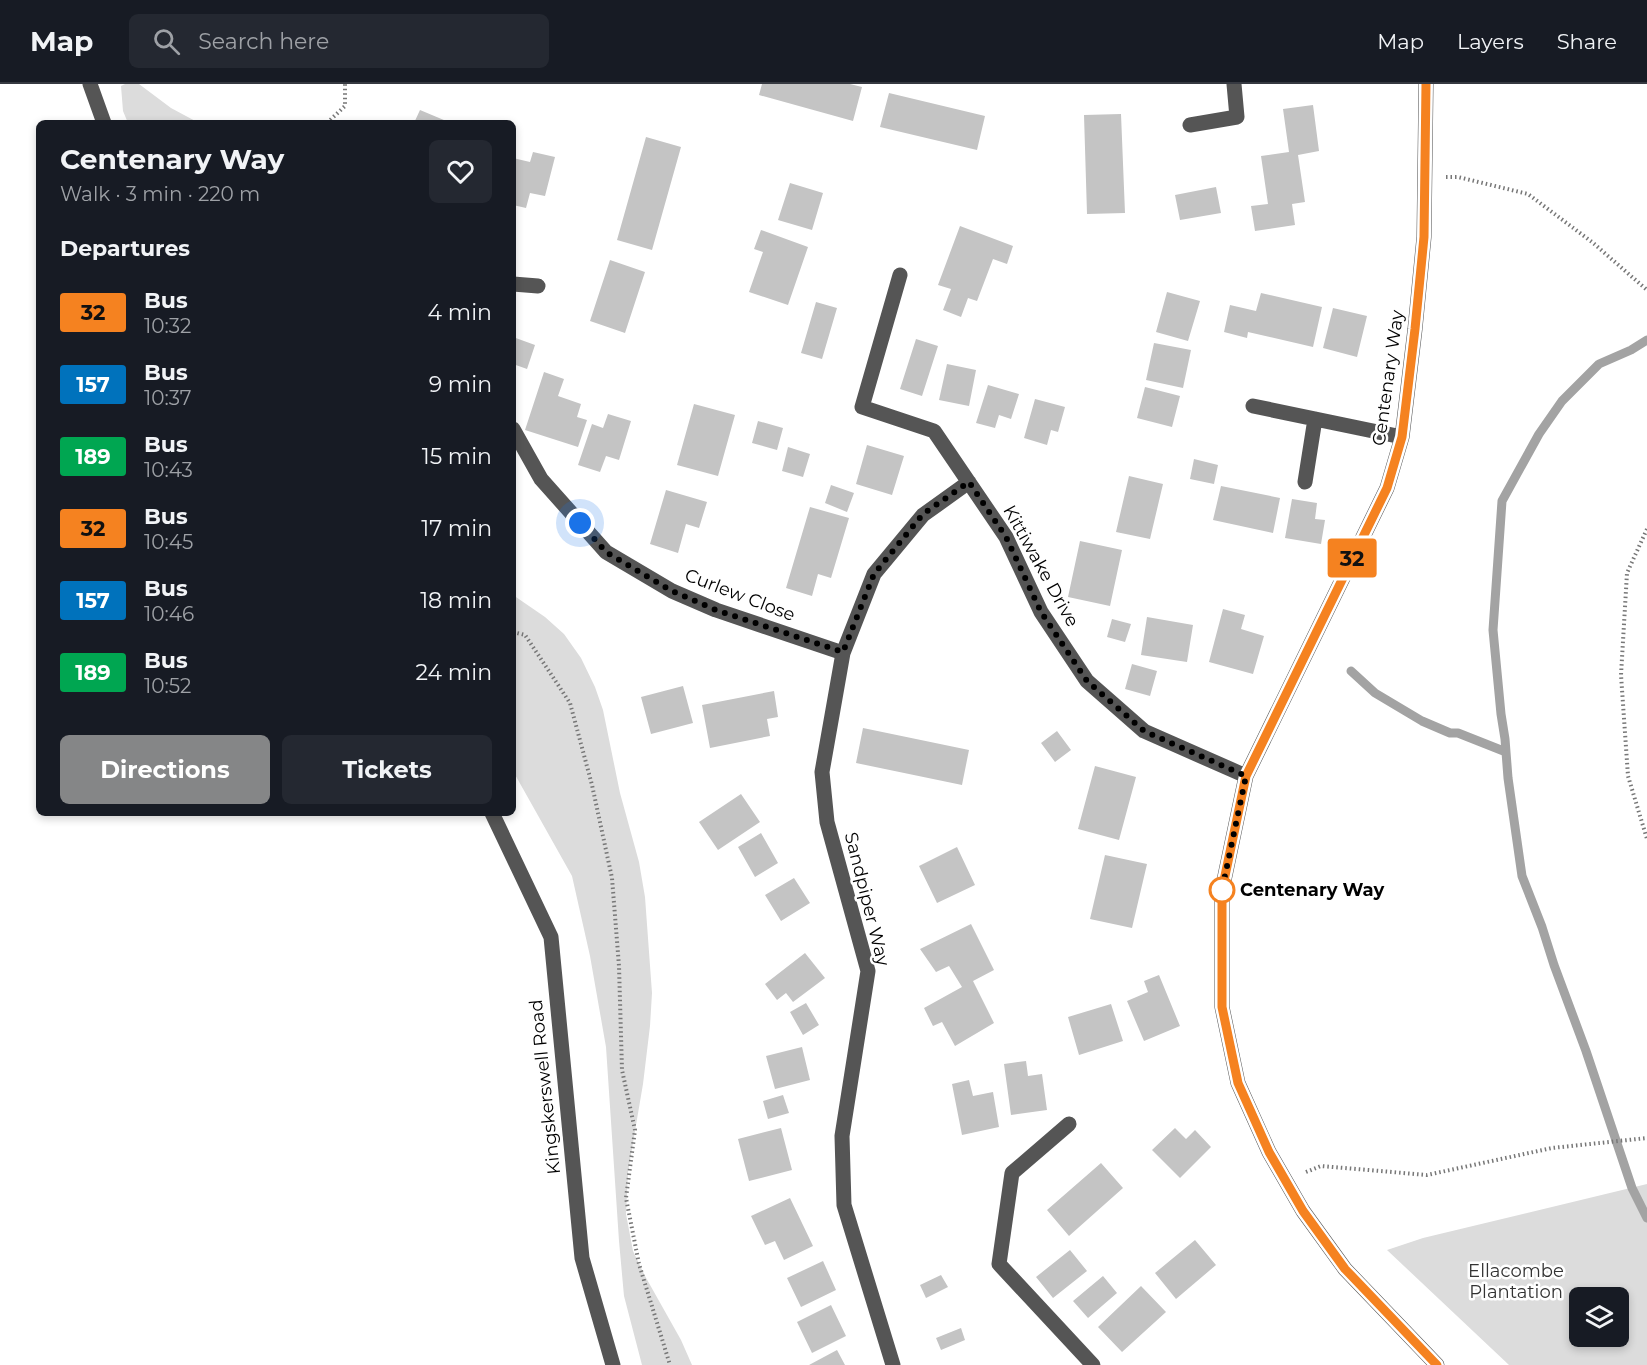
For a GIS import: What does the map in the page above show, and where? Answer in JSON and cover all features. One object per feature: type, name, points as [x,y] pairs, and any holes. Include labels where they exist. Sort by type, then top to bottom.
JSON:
[{"type":"street","points":[[90,84],[103,120]]},
{"type":"street","points":[[1190,125],[1237,117],[1234,84]]},
{"type":"street","name":"Centenary Way","points":[[1426,84],[1424,237],[1402,437],[1387,488],[1246,776],[1222,890],[1222,1007],[1238,1083],[1269,1152],[1303,1211],[1345,1269],[1437,1365]]},
{"type":"street","name":"Kittiwake Drive","points":[[900,275],[861,406],[934,430],[1006,537],[1041,612],[1087,681],[1144,731],[1246,776]]},
{"type":"street","points":[[516,284],[538,286]]},
{"type":"street","points":[[1253,406],[1402,437]]},
{"type":"street","points":[[1305,482],[1315,419]]},
{"type":"street","name":"Curlew Close","points":[[516,434],[541,479],[606,552],[672,591],[716,610],[843,652]]},
{"type":"street","name":"Sandpiper Way","points":[[893,1365],[844,1205],[842,1136],[868,971],[827,822],[822,772],[843,652],[874,574],[923,514],[969,482]]},
{"type":"street","name":"Kingskerswell Road","points":[[493,816],[551,937],[582,1258],[613,1365]]},
{"type":"street","points":[[1069,1124],[1012,1173],[999,1264],[1093,1365]]},
{"type":"path","points":[[330,120],[345,106],[345,84]]},
{"type":"path","points":[[1425,176],[1458,177],[1528,194],[1592,242],[1647,290]]},
{"type":"path","points":[[1647,529],[1627,573],[1621,675],[1628,776],[1647,839]]},
{"type":"path","points":[[516,633],[525,635],[570,703],[592,785],[612,878],[619,966],[622,1070],[635,1130],[626,1198],[639,1264],[670,1365]]},
{"type":"path","points":[[1286,1179],[1321,1166],[1427,1175],[1552,1148],[1647,1138]]},
{"type":"green space","points":[[139,84],[171,108],[193,120],[127,120],[123,111],[121,86]]},
{"type":"green space","points":[[516,597],[545,617],[564,634],[581,658],[595,687],[603,710],[620,793],[639,862],[645,897],[652,993],[643,1084],[628,1172],[626,1214],[633,1251],[692,1365],[642,1365],[624,1296],[606,1047],[590,956],[572,876],[516,776]]},
{"type":"green space","name":"Ellacombe Plantation","points":[[1647,1184],[1647,1365],[1509,1365],[1387,1250],[1423,1238]]},
{"type":"building","points":[[762,84],[850,84],[862,87],[853,121],[759,95]]},
{"type":"building","points":[[889,93],[985,116],[977,150],[880,127]]},
{"type":"building","points":[[1313,105],[1319,151],[1298,155],[1305,202],[1292,204],[1295,225],[1255,231],[1251,206],[1268,204],[1261,156],[1289,152],[1283,109]]},
{"type":"building","points":[[420,110],[444,120],[415,120]]},
{"type":"building","points":[[1121,114],[1125,213],[1087,214],[1084,115]]},
{"type":"building","points":[[646,137],[681,147],[652,250],[617,240]]},
{"type":"building","points":[[533,152],[555,157],[545,196],[530,193],[526,208],[516,206],[516,159],[530,162]]},
{"type":"building","points":[[790,183],[823,193],[812,230],[778,220]]},
{"type":"building","points":[[1216,187],[1221,213],[1180,220],[1175,195]]},
{"type":"building","points":[[960,226],[1013,246],[1007,264],[993,259],[977,301],[968,298],[961,317],[943,310],[951,289],[938,285]]},
{"type":"building","points":[[761,230],[808,247],[788,305],[749,292],[763,252],[754,249]]},
{"type":"building","points":[[610,260],[645,272],[625,333],[590,321]]},
{"type":"building","points":[[1167,292],[1200,301],[1188,341],[1156,332]]},
{"type":"building","points":[[1261,293],[1322,307],[1313,347],[1248,332],[1247,338],[1224,332],[1230,305],[1256,311]]},
{"type":"building","points":[[816,302],[837,308],[822,359],[801,353]]},
{"type":"building","points":[[1333,308],[1367,316],[1357,357],[1323,348]]},
{"type":"building","points":[[516,338],[535,345],[527,369],[516,365]]},
{"type":"building","points":[[916,339],[938,346],[922,396],[900,389]]},
{"type":"building","points":[[1154,343],[1191,350],[1183,388],[1146,380]]},
{"type":"building","points":[[947,364],[976,370],[969,406],[939,400]]},
{"type":"building","points":[[544,372],[564,379],[558,396],[581,404],[577,417],[587,420],[578,447],[525,430]]},
{"type":"building","points":[[988,385],[1019,394],[1011,419],[999,415],[995,428],[976,423]]},
{"type":"building","points":[[1145,387],[1180,396],[1172,427],[1137,418]]},
{"type":"building","points":[[1035,399],[1065,407],[1058,432],[1051,430],[1047,445],[1024,438]]},
{"type":"building","points":[[694,404],[735,415],[718,476],[677,465]]},
{"type":"building","points":[[608,414],[631,421],[619,460],[606,456],[600,472],[578,465],[592,424],[603,428]]},
{"type":"building","points":[[758,421],[783,428],[777,450],[752,443]]},
{"type":"building","points":[[867,445],[904,456],[892,495],[856,484]]},
{"type":"building","points":[[788,447],[810,454],[803,477],[782,471]]},
{"type":"building","points":[[1194,459],[1218,465],[1214,484],[1190,479]]},
{"type":"building","points":[[1129,476],[1163,484],[1150,539],[1116,532]]},
{"type":"building","points":[[831,485],[854,493],[847,512],[825,503]]},
{"type":"building","points":[[1221,486],[1280,498],[1273,533],[1213,520]]},
{"type":"building","points":[[666,490],[707,502],[699,528],[686,524],[678,553],[650,544]]},
{"type":"building","points":[[1292,499],[1317,503],[1315,519],[1325,520],[1321,544],[1285,538]]},
{"type":"building","points":[[810,507],[849,518],[831,578],[818,574],[812,596],[786,588]]},
{"type":"building","points":[[1080,541],[1122,550],[1110,606],[1068,597]]},
{"type":"building","points":[[1223,609],[1245,615],[1241,629],[1264,636],[1253,674],[1209,662]]},
{"type":"building","points":[[1147,617],[1193,625],[1187,662],[1141,655]]},
{"type":"building","points":[[1112,619],[1131,624],[1125,642],[1107,637]]},
{"type":"building","points":[[1132,664],[1157,671],[1150,696],[1125,689]]},
{"type":"building","points":[[683,686],[693,723],[651,734],[641,697]]},
{"type":"building","points":[[774,691],[778,717],[767,719],[770,736],[710,748],[702,705]]},
{"type":"building","points":[[863,728],[969,750],[962,785],[856,763]]},
{"type":"building","points":[[1057,731],[1071,750],[1055,762],[1041,743]]},
{"type":"building","points":[[1095,766],[1136,777],[1119,840],[1078,829]]},
{"type":"building","points":[[741,794],[760,822],[718,850],[699,822]]},
{"type":"building","points":[[761,833],[778,863],[755,877],[738,847]]},
{"type":"building","points":[[957,847],[975,885],[937,903],[919,866]]},
{"type":"building","points":[[1105,855],[1147,864],[1132,928],[1090,919]]},
{"type":"building","points":[[794,878],[810,903],[781,921],[765,895]]},
{"type":"building","points":[[971,924],[994,970],[973,981],[994,1023],[955,1046],[942,1022],[933,1026],[924,1008],[962,987],[949,966],[936,972],[920,949]]},
{"type":"building","points":[[805,953],[825,978],[793,1002],[786,993],[777,1000],[765,984]]},
{"type":"building","points":[[1159,975],[1180,1026],[1144,1041],[1127,1001],[1148,992],[1144,981]]},
{"type":"building","points":[[806,1003],[819,1025],[803,1035],[790,1012]]},
{"type":"building","points":[[1111,1004],[1123,1041],[1079,1055],[1068,1017]]},
{"type":"building","points":[[802,1047],[810,1080],[775,1089],[766,1056]]},
{"type":"building","points":[[1026,1061],[1028,1076],[1042,1074],[1047,1110],[1011,1115],[1004,1064]]},
{"type":"building","points":[[969,1080],[973,1096],[993,1092],[999,1127],[962,1135],[952,1084]]},
{"type":"building","points":[[783,1095],[789,1113],[768,1119],[763,1101]]},
{"type":"building","points":[[781,1128],[792,1170],[749,1181],[738,1139]]},
{"type":"building","points":[[1175,1128],[1186,1139],[1195,1130],[1211,1147],[1180,1178],[1152,1150]]},
{"type":"building","points":[[1101,1163],[1123,1188],[1069,1236],[1047,1210]]},
{"type":"building","points":[[790,1198],[813,1246],[784,1260],[775,1241],[765,1245],[751,1216]]},
{"type":"building","points":[[1195,1240],[1216,1265],[1176,1299],[1155,1273]]},
{"type":"building","points":[[1070,1250],[1087,1271],[1053,1298],[1036,1277]]},
{"type":"building","points":[[823,1261],[836,1290],[801,1307],[787,1278]]},
{"type":"building","points":[[941,1275],[948,1287],[926,1298],[920,1285]]},
{"type":"building","points":[[1103,1276],[1117,1293],[1088,1318],[1073,1301]]},
{"type":"building","points":[[1141,1286],[1166,1312],[1122,1352],[1098,1327]]},
{"type":"building","points":[[831,1305],[846,1336],[812,1353],[797,1322]]},
{"type":"building","points":[[961,1328],[965,1340],[941,1350],[936,1338]]},
{"type":"building","points":[[837,1350],[845,1365],[809,1365]]},
{"type":"waterway","points":[[1647,340],[1599,364],[1562,401],[1539,434],[1502,501],[1493,630],[1508,778],[1522,876],[1586,1051],[1632,1188],[1647,1218]]},
{"type":"waterway","points":[[1351,671],[1375,693],[1422,721],[1506,752]]},
{"type":"bus line","name":"32","points":[[1426,84],[1424,237],[1402,437],[1387,488],[1246,776],[1222,890],[1222,1007],[1238,1083],[1269,1152],[1303,1211],[1345,1269],[1437,1365]]},
{"type":"place","name":"Centenary Way","points":[[1222,890]]},
{"type":"route","points":[[580,523],[606,552],[672,591],[716,610],[843,652],[874,574],[923,514],[969,482],[1006,537],[1041,612],[1087,681],[1144,731],[1246,776],[1222,890]]}]
